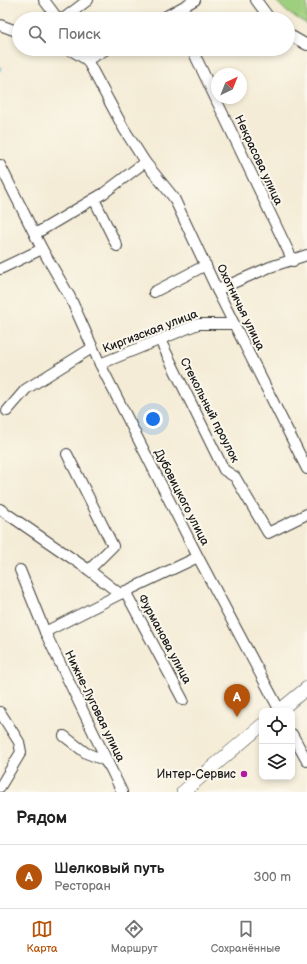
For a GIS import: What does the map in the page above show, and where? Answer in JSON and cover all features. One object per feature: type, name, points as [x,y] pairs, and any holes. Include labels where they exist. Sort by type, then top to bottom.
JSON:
[{"type":"main road","points":[[284,708],[307,688]]},
{"type":"main road","points":[[183,792],[259,728]]},
{"type":"street","points":[[44,0],[53,12]]},
{"type":"street","points":[[72,12],[88,0]]},
{"type":"street","points":[[180,12],[195,0]]},
{"type":"street","points":[[256,0],[265,12]]},
{"type":"street","points":[[0,25],[12,29]]},
{"type":"street","points":[[295,38],[307,45]]},
{"type":"street","points":[[80,56],[87,60],[94,56]]},
{"type":"street","name":"Охотничья улица","points":[[84,56],[124,129],[145,162],[174,198],[217,290],[307,469]]},
{"type":"street","name":"Некрасова улица","points":[[195,56],[292,261]]},
{"type":"street","points":[[35,234],[94,199],[145,162]]},
{"type":"street","name":"Дубовицкого улица","points":[[0,165],[42,249],[70,298],[92,348],[198,557],[278,708]]},
{"type":"street","points":[[94,199],[117,246]]},
{"type":"street","points":[[0,269],[42,249]]},
{"type":"street","points":[[217,290],[270,267],[307,255]]},
{"type":"street","points":[[154,292],[206,266]]},
{"type":"street","name":"Киргизская улица","points":[[100,364],[198,324],[234,324]]},
{"type":"street","name":"Стекольный проулок","points":[[160,340],[224,470],[235,477],[268,533],[307,514]]},
{"type":"street","name":"Киргизская улица","points":[[7,411],[26,389],[92,348]]},
{"type":"street","points":[[67,454],[113,546],[89,570]]},
{"type":"street","name":"Фурманова улица","points":[[0,509],[123,593],[183,700]]},
{"type":"street","name":"Фурманова улица","points":[[45,632],[198,557]]},
{"type":"street","name":"Нижне-Луговая улица","points":[[20,570],[45,632],[122,792]]},
{"type":"street","points":[[0,712],[19,742],[21,752],[0,787]]},
{"type":"street","points":[[64,736],[86,753],[104,760],[109,766]]},
{"type":"street","points":[[295,739],[307,761]]},
{"type":"green space","points":[[275,0],[307,0],[307,24],[295,17],[295,12],[287,12]]},
{"type":"place","name":"Шелковый путь","points":[[237,717]]},
{"type":"place","name":"Интер-Сервис","points":[[244,774]]}]
